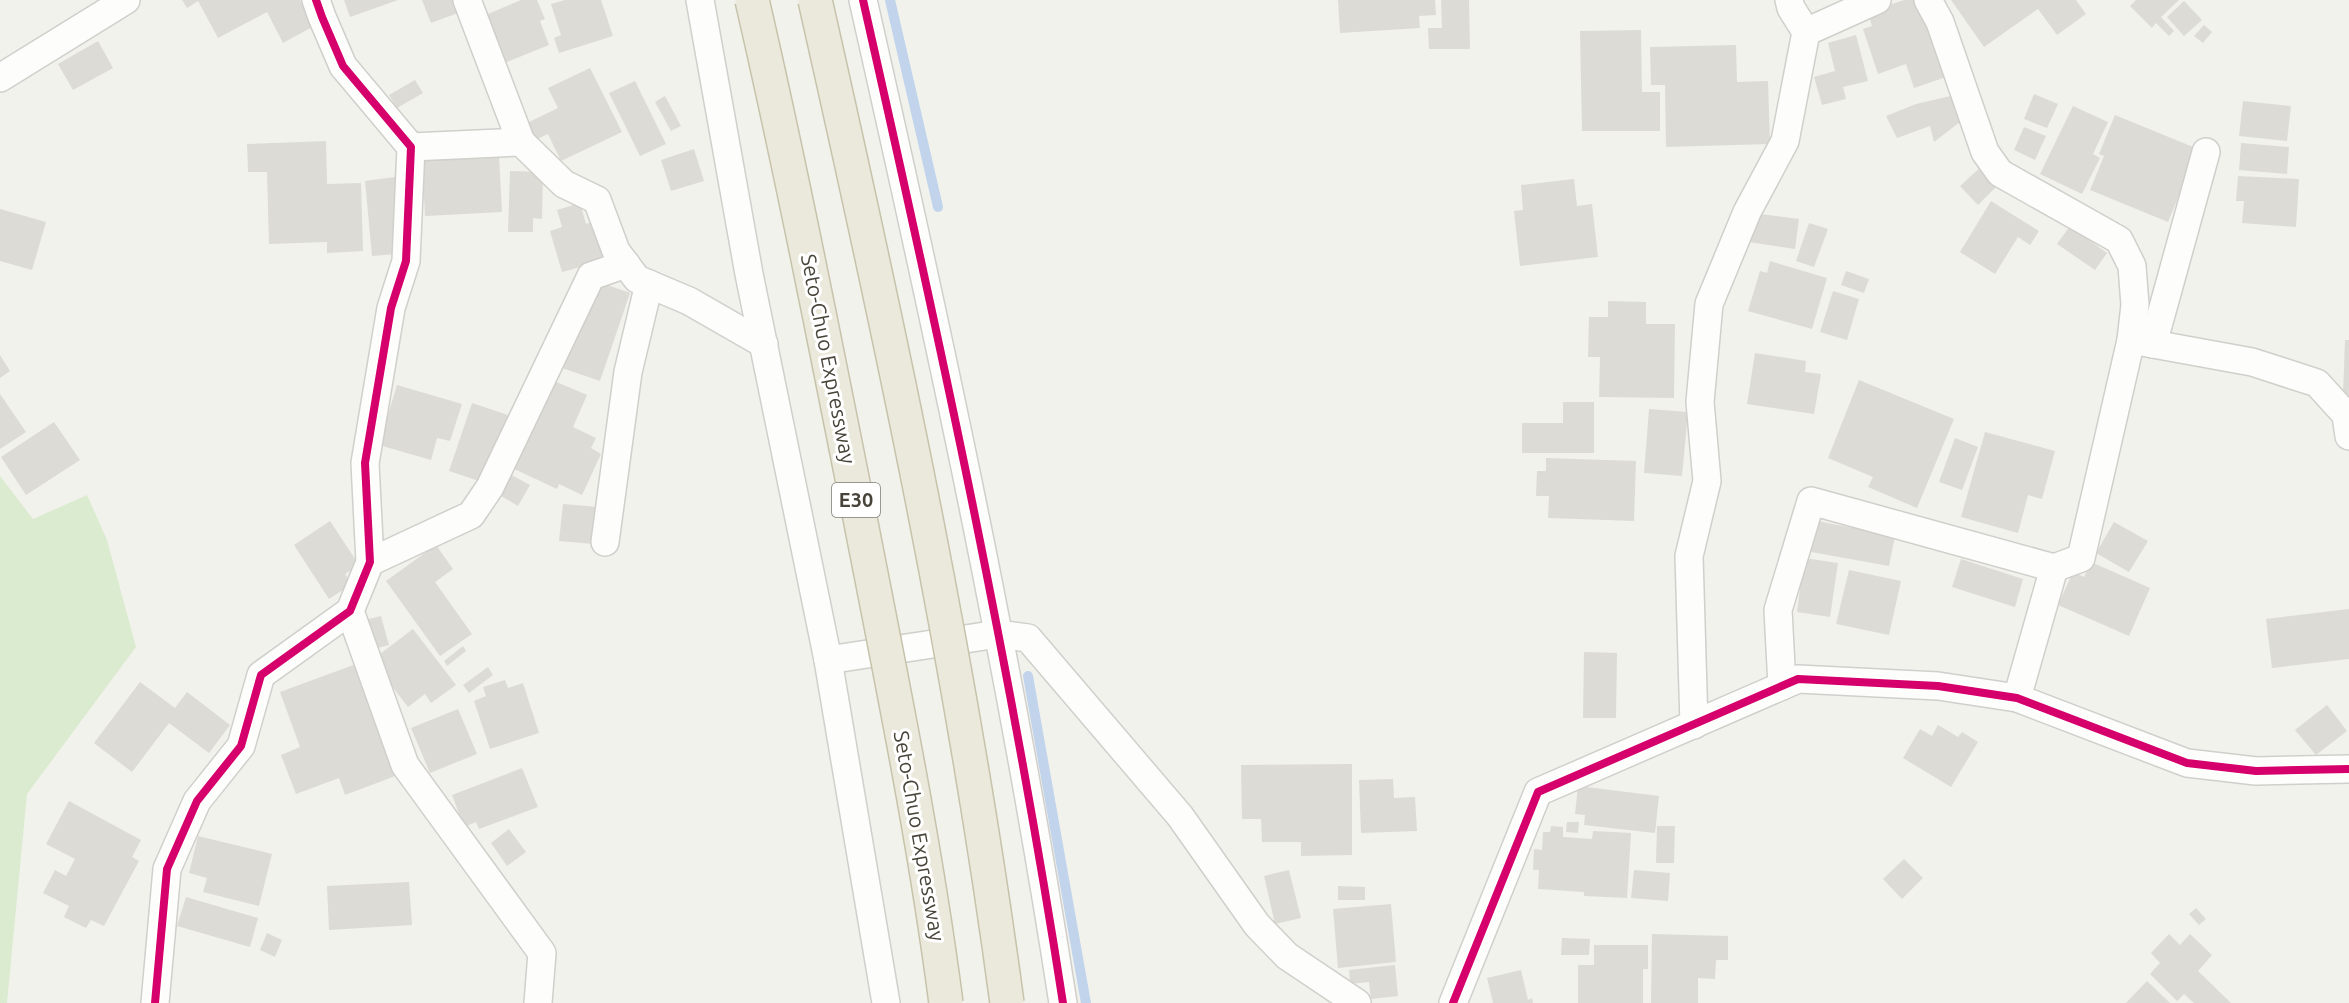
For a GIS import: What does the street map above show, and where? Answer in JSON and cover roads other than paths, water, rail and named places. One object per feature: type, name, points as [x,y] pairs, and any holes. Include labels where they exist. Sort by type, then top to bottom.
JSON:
[{"type":"highway","name":"Seto-Chuo Expressway","points":[[753,0],[827,351],[890,672],[940,954],[946,1003]]},
{"type":"highway","points":[[815,0],[889,341],[953,662],[1006,1003]]},
{"type":"street","points":[[0,78],[126,0]]},
{"type":"street","points":[[155,1003],[167,869],[197,801],[241,746],[261,675],[350,611],[370,562],[365,463],[391,308],[406,261],[411,147],[343,66],[316,0]]},
{"type":"street","points":[[467,0],[521,142],[564,184],[597,200],[616,251],[637,279],[689,301],[764,344]]},
{"type":"street","points":[[700,0],[764,344],[828,660],[886,1003]]},
{"type":"street","points":[[863,0],[922,260],[1027,778],[1063,1003]]},
{"type":"street","points":[[1694,725],[1689,556],[1707,481],[1700,402],[1709,303],[1746,212],[1785,141],[1806,32],[1791,8],[1789,0]]},
{"type":"street","points":[[1806,32],[1877,0]]},
{"type":"street","points":[[1928,0],[1940,22],[1985,152],[2000,173],[2119,240],[2132,266],[2135,305],[2142,342]]},
{"type":"street","points":[[411,147],[521,142]]},
{"type":"street","points":[[1782,686],[1778,610],[1811,501],[2054,568],[2081,558],[2142,342],[2206,152]]},
{"type":"street","points":[[370,562],[471,515],[490,488],[591,276],[626,264]]},
{"type":"street","points":[[605,542],[628,372],[649,284]]},
{"type":"street","points":[[2142,342],[2252,362],[2317,383],[2348,422]]},
{"type":"street","points":[[2017,698],[2054,568]]},
{"type":"street","points":[[350,611],[405,765],[542,953],[538,1003]]},
{"type":"street","points":[[828,660],[998,634],[1028,638],[1180,816],[1257,926],[1287,956],[1357,1003]]},
{"type":"street","points":[[1453,1003],[1538,792],[1798,679],[1938,686],[2017,698],[2187,764],[2256,771],[2349,769]]},
{"type":"waterway","points":[[890,0],[938,207]]},
{"type":"waterway","points":[[1028,676],[1086,1003]]}]
